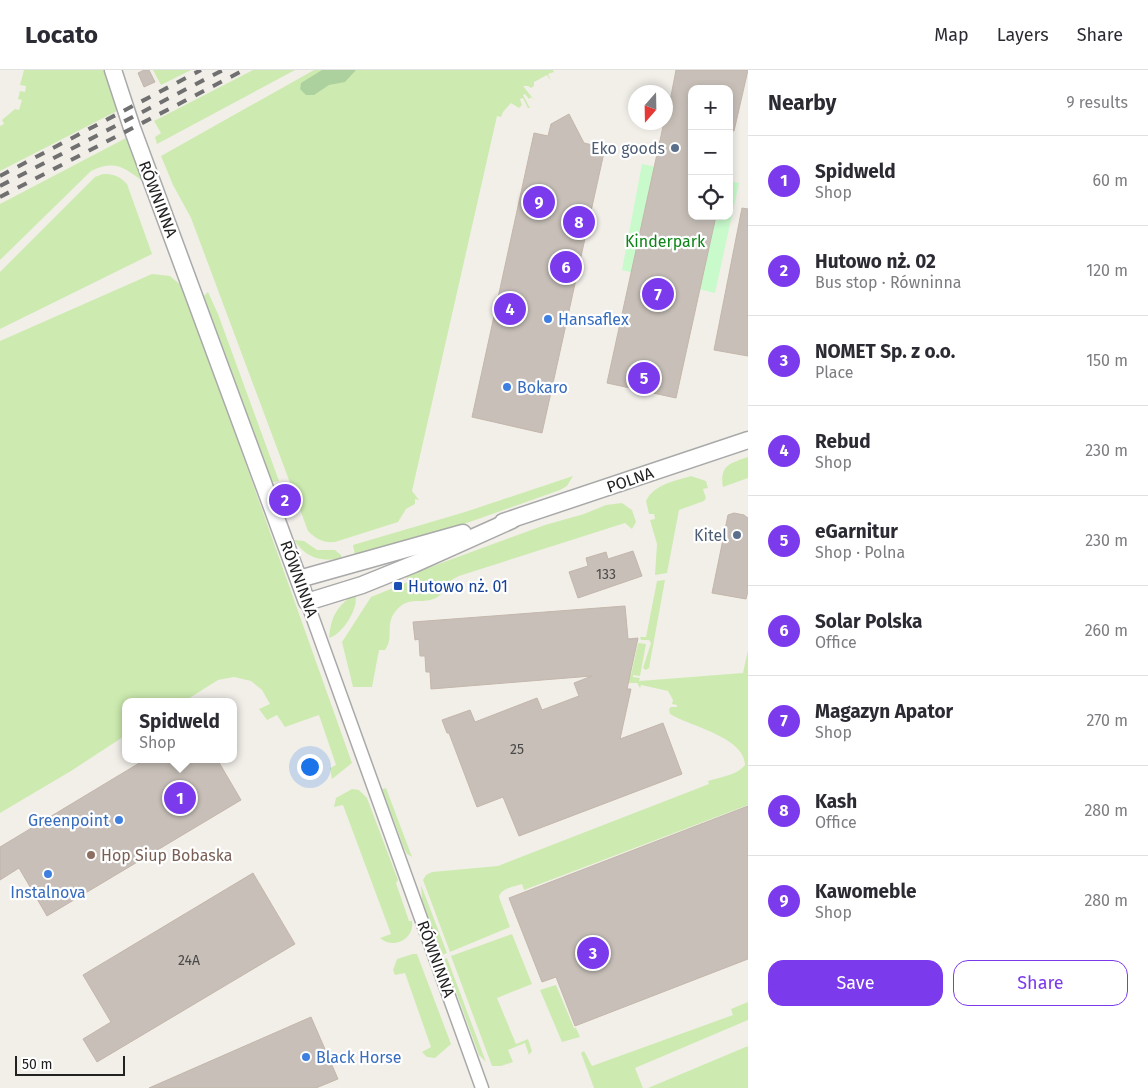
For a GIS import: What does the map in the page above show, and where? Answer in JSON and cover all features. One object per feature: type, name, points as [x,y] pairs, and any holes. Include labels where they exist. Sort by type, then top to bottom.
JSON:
[{"type":"street","name":"RÓWNINNA","points":[[113,70],[132,128],[299,579],[482,1088]]},
{"type":"street","name":"POLNA","points":[[299,579],[512,520],[748,440]]},
{"type":"street","name":"POLNA","points":[[307,602],[362,585],[512,520]]},
{"type":"green space","points":[[24,70],[104,70],[117,111],[0,171],[0,126],[4,124],[2,120],[15,109],[19,110],[22,100],[18,99],[20,91],[25,92],[26,86],[20,85]]},
{"type":"green space","points":[[153,70],[191,70],[161,85]]},
{"type":"green space","points":[[253,70],[295,70],[157,144],[155,137],[161,133],[154,121]]},
{"type":"green space","points":[[314,70],[553,70],[554,72],[548,74],[551,81],[547,75],[534,82],[534,86],[531,88],[523,86],[535,101],[531,97],[529,99],[525,94],[523,95],[530,108],[528,108],[523,98],[520,99],[522,105],[519,108],[511,103],[501,117],[497,116],[412,491],[419,500],[415,499],[415,504],[406,509],[398,522],[335,542],[320,540],[308,531],[191,218],[173,185],[161,156]]},
{"type":"green space","points":[[322,70],[356,70],[345,82],[329,85],[314,95],[306,95],[300,89],[301,83]]},
{"type":"green space","points":[[126,138],[142,181],[130,172],[118,167],[106,166],[91,171],[0,260],[0,204]]},
{"type":"green space","name":"Kinderpark","points":[[642,164],[688,173],[688,220],[731,220],[715,293],[622,270]]},
{"type":"green space","points":[[103,174],[116,176],[127,184],[152,254],[0,329],[0,272],[95,177]]},
{"type":"green space","name":"Kinderpark","points":[[733,182],[739,183],[733,210]]},
{"type":"green space","points":[[152,274],[170,276],[183,287],[352,763],[332,779],[330,768],[336,765],[319,715],[285,727],[277,715],[267,720],[259,709],[270,704],[262,690],[251,681],[234,677],[218,680],[189,698],[122,698],[122,738],[71,771],[0,813],[0,341]]},
{"type":"green space","points":[[208,292],[218,314],[279,481],[270,483],[203,297]]},
{"type":"green space","points":[[748,457],[748,478],[723,487],[722,480],[725,469],[732,463]]},
{"type":"green space","points":[[573,476],[567,486],[560,490],[464,524],[355,556],[353,545],[465,512]]},
{"type":"green space","points":[[691,476],[706,481],[708,488],[703,489],[706,498],[704,501],[679,510],[667,573],[655,575],[657,544],[650,520],[655,519],[654,514],[649,514],[646,501],[660,487]]},
{"type":"green space","points":[[622,503],[632,510],[636,522],[632,529],[625,523],[459,576],[440,586],[442,593],[438,597],[402,605],[392,617],[388,645],[385,650],[379,650],[372,687],[353,687],[342,642],[371,597],[408,582],[406,576],[545,525],[584,514],[606,505]]},
{"type":"green space","points":[[294,540],[304,541],[317,550],[335,550],[341,555],[342,559],[327,560],[309,555]]},
{"type":"green space","points":[[665,580],[649,668],[646,670],[643,668],[651,643],[649,640],[641,640],[640,637],[646,637],[657,581]]},
{"type":"green space","points":[[355,593],[356,599],[353,612],[345,626],[329,638],[333,617],[339,607]]},
{"type":"green space","points":[[638,643],[646,644],[640,676],[633,675],[633,677],[640,678],[639,681],[743,673],[748,650],[748,805],[524,890],[522,884],[505,890],[499,897],[510,927],[450,952],[423,880],[426,875],[432,872],[498,866],[709,784],[708,781],[733,773],[745,765],[743,755],[726,740],[670,714],[669,709],[677,707],[677,705],[672,704],[673,700],[668,691],[641,685],[640,688],[637,683],[589,683],[589,679],[631,675]]},
{"type":"green space","points":[[386,788],[412,857],[407,854],[404,848],[382,789]]},
{"type":"green space","points":[[352,789],[359,790],[367,798],[398,880],[396,883],[409,921],[412,921],[410,933],[397,943],[391,943],[380,938],[391,934],[343,805],[334,807],[336,798]]},
{"type":"green space","points":[[421,885],[447,953],[442,955],[422,900]]},
{"type":"green space","points":[[512,934],[532,984],[497,998],[516,1044],[528,1039],[532,1051],[529,1055],[525,1043],[508,1050],[513,1062],[501,1066],[492,1066],[451,956]]},
{"type":"green space","points":[[417,954],[451,1044],[435,1058],[427,1057],[422,1052],[431,1047],[405,973],[395,975],[393,970],[397,959]]},
{"type":"green space","points":[[447,958],[486,1062],[479,1055],[444,959]]},
{"type":"green space","points":[[556,985],[574,1028],[576,1028],[580,1037],[562,1042],[540,990]]},
{"type":"green space","points":[[748,1002],[748,1020],[635,1068],[643,1088],[594,1088],[581,1053],[584,1051],[592,1066],[733,1015],[731,1009]]},
{"type":"green space","points":[[748,1046],[748,1088],[648,1088]]},
{"type":"building","points":[[149,70],[155,82],[144,87],[138,73]]},
{"type":"building","points":[[676,70],[748,70],[734,131],[733,85],[688,85],[688,220],[715,220],[676,398],[607,383],[662,130],[673,130],[673,86]]},
{"type":"building","points":[[569,114],[584,143],[605,148],[542,433],[472,417],[534,133],[548,136],[551,124]]},
{"type":"building","points":[[742,208],[748,209],[748,356],[714,350]]},
{"type":"building","points":[[734,513],[748,518],[748,591],[746,599],[712,593],[728,515]]},
{"type":"building","points":[[633,551],[642,576],[578,598],[569,572],[588,566],[586,558],[606,552],[608,559]]},
{"type":"building","points":[[625,606],[628,639],[638,638],[627,689],[631,689],[620,739],[663,723],[682,774],[519,836],[503,797],[477,807],[449,733],[447,733],[442,720],[470,710],[475,722],[537,698],[542,710],[579,696],[574,683],[592,676],[431,689],[430,672],[426,672],[425,656],[420,656],[419,639],[415,640],[413,622]]},
{"type":"building","points":[[139,763],[219,763],[241,800],[47,916],[19,868],[0,880],[0,847]]},
{"type":"building","points":[[748,806],[748,959],[575,1026],[556,977],[542,982],[509,898]]},
{"type":"building","points":[[253,873],[295,944],[97,1062],[83,1039],[111,1022],[83,975]]},
{"type":"building","points":[[311,1017],[338,1079],[316,1088],[149,1088]]},
{"type":"railway","points":[[0,176],[201,70]]},
{"type":"railway","points":[[0,186],[223,70]]},
{"type":"railway","points":[[0,197],[244,70]]},
{"type":"place","name":"Eko goods","points":[[675,148]]},
{"type":"place","name":"Kawomeble","points":[[539,202]]},
{"type":"place","name":"Kash","points":[[579,222]]},
{"type":"place","name":"Solar Polska","points":[[566,267]]},
{"type":"place","name":"Magazyn Apator","points":[[658,294]]},
{"type":"place","name":"Rebud","points":[[510,309]]},
{"type":"place","name":"Hansaflex","points":[[548,319]]},
{"type":"place","name":"eGarnitur","points":[[644,378]]},
{"type":"place","name":"Bokaro","points":[[507,387]]},
{"type":"place","name":"Hutowo nż. 02","points":[[285,500]]},
{"type":"place","name":"Kitel","points":[[737,535]]},
{"type":"place","name":"Hutowo nż. 01","points":[[398,586]]},
{"type":"place","name":"Spidweld","points":[[180,798]]},
{"type":"place","name":"Greenpoint","points":[[119,820]]},
{"type":"place","name":"Hop Siup Bobaska","points":[[91,855]]},
{"type":"place","name":"Instalnova","points":[[48,874]]},
{"type":"place","name":"NOMET Sp. z o.o.","points":[[593,953]]},
{"type":"place","name":"Black Horse","points":[[306,1057]]}]
